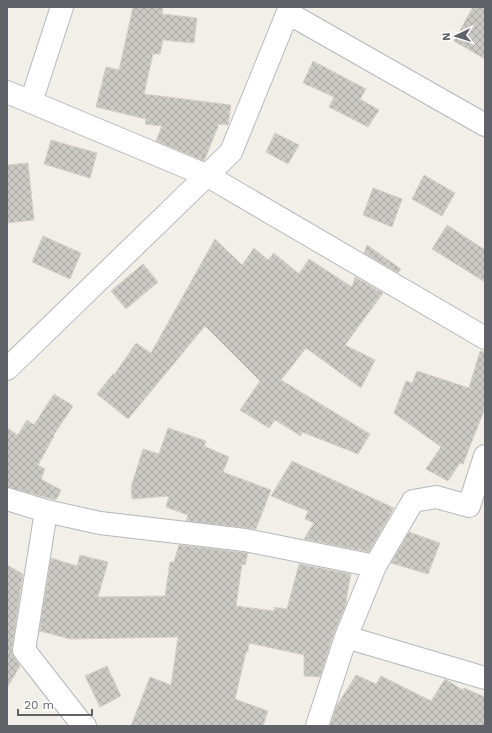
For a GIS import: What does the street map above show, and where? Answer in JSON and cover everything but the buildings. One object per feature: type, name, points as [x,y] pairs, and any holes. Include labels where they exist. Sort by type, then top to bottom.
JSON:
[{"type":"street","points":[[31,102],[62,7]]},
{"type":"street","points":[[7,369],[232,152],[289,10],[485,125]]},
{"type":"street","points":[[7,92],[208,176],[485,338]]},
{"type":"street","points":[[317,726],[346,637],[375,566],[413,501],[436,497],[468,506],[485,456]]},
{"type":"street","points":[[7,499],[46,511],[100,523],[245,540],[375,566]]},
{"type":"street","points":[[46,511],[24,650],[81,723],[85,726]]},
{"type":"street","points":[[346,637],[485,678]]}]
